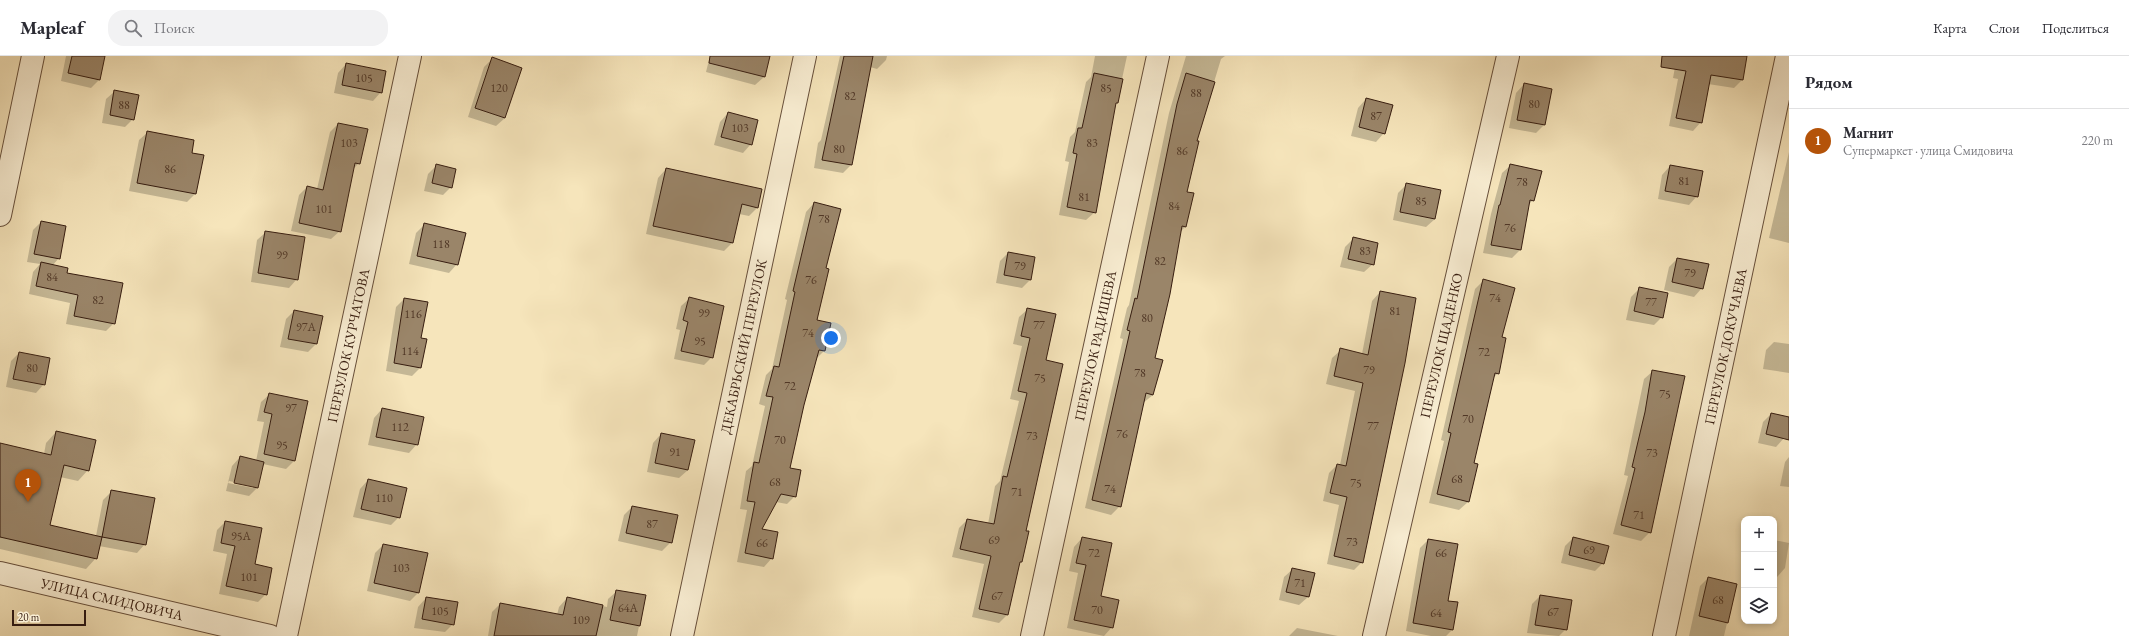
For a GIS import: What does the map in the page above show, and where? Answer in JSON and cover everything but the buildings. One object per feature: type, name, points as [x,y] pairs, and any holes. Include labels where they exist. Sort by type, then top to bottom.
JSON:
[{"type":"street","points":[[0,216],[33,56]]},
{"type":"street","name":"ПЕРЕУЛОК КУРЧАТОВА","points":[[286,636],[410,56]]},
{"type":"street","name":"ДЕКАБРЬСКИЙ ПЕРЕУЛОК","points":[[682,636],[805,56]]},
{"type":"street","name":"ПЕРЕУЛОК РАДИЩЕВА","points":[[1032,636],[1158,56]]},
{"type":"street","name":"ПЕРЕУЛОК ЩАДЕНКО","points":[[1374,636],[1508,56]]},
{"type":"street","name":"ПЕРЕУЛОК ДОКУЧАЕВА","points":[[1664,636],[1787,56]]},
{"type":"street","name":"УЛИЦА СМИДОВИЧА","points":[[0,573],[270,636]]},
{"type":"place","name":"Магнит","points":[[28,502]]}]
